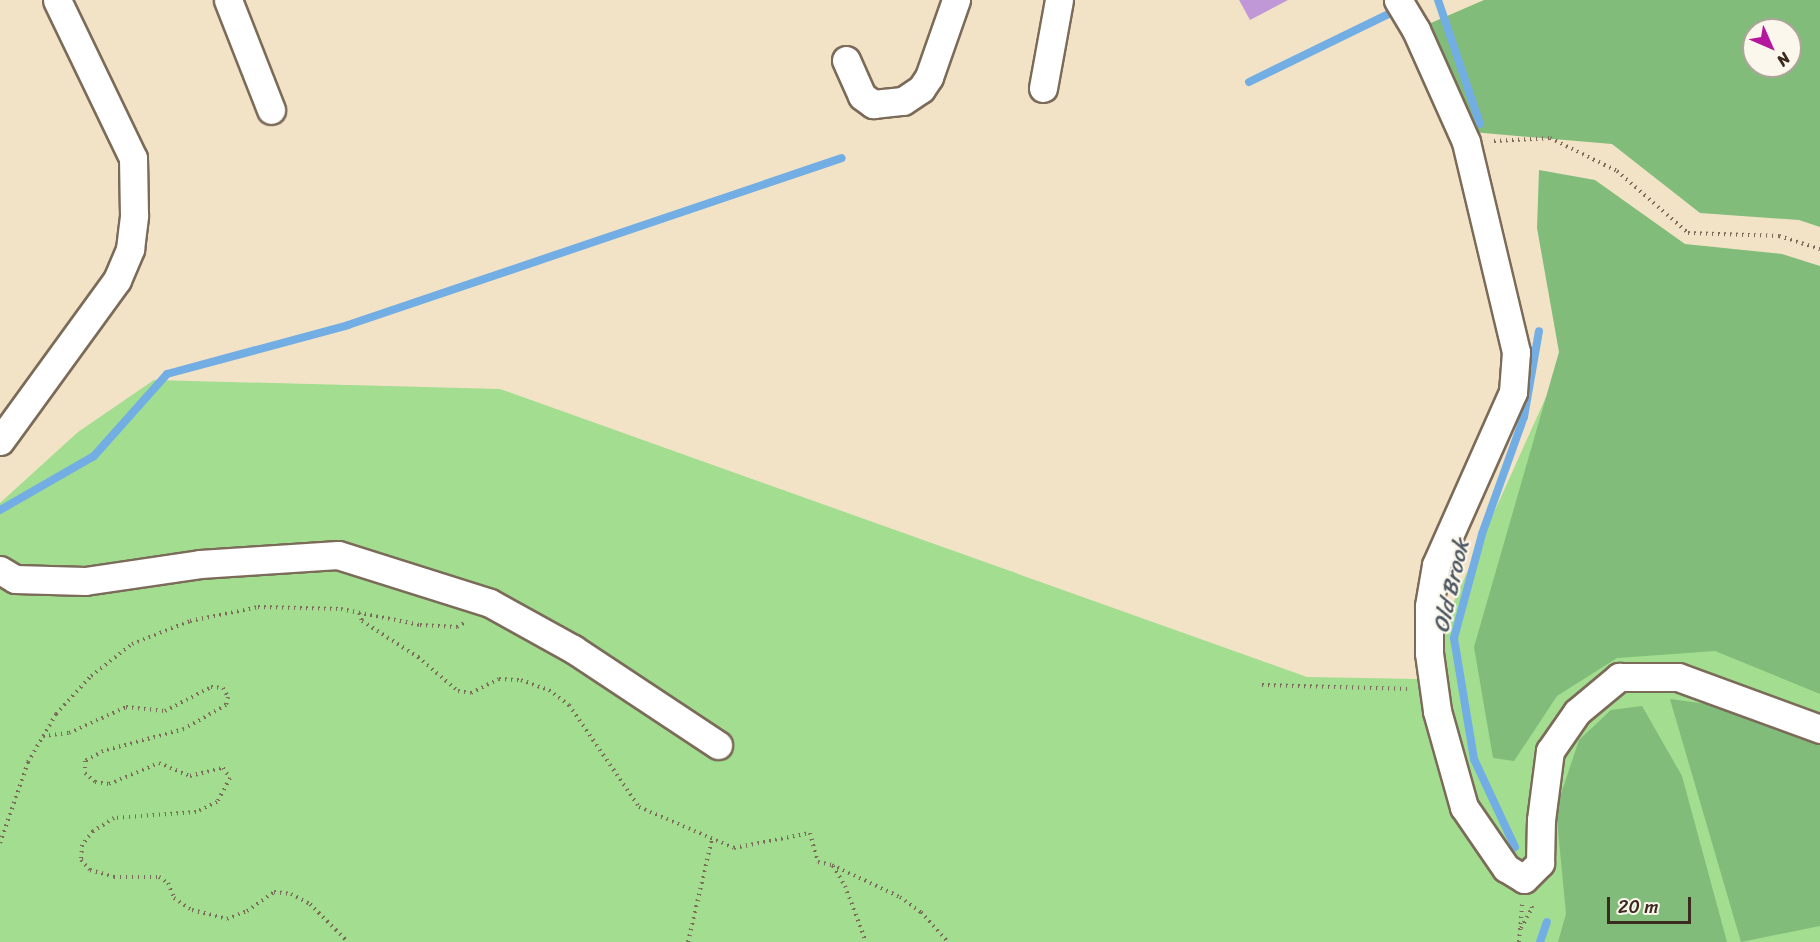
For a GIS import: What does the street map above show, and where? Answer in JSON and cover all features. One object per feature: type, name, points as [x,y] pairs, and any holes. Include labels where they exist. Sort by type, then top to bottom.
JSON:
[{"type":"street","points":[[0,441],[117,280],[130,249],[134,215],[133,158],[57,0]]},
{"type":"street","points":[[228,0],[271,110]]},
{"type":"street","points":[[846,60],[855,83],[868,100],[886,106],[903,101],[921,90],[929,77],[956,0]]},
{"type":"street","points":[[1043,88],[1059,0]]},
{"type":"street","points":[[1405,11],[1466,142],[1516,352],[1513,392],[1436,565],[1429,606],[1429,653],[1437,711],[1464,807],[1506,868],[1524,879],[1540,863],[1541,820],[1550,751],[1577,712],[1619,677],[1678,677],[1820,729]]},
{"type":"street","points":[[0,570],[15,579],[85,581],[200,564],[338,555],[490,603],[573,649],[718,745]]},
{"type":"path","points":[[1466,142],[1550,138],[1617,171],[1688,233],[1779,236],[1820,249]]},
{"type":"path","points":[[0,843],[28,762],[56,714],[91,676],[132,644],[190,621],[258,607],[359,613],[420,625],[457,627],[481,615],[490,603]]},
{"type":"path","points":[[359,613],[362,621],[418,657],[458,691],[471,693],[498,680],[521,680],[549,690],[569,705],[639,807],[734,848],[810,833],[818,862],[832,865],[900,897],[921,912],[948,942]]},
{"type":"path","points":[[1262,686],[1409,689]]},
{"type":"path","points":[[44,736],[69,733],[126,707],[165,711],[211,687],[223,688],[228,697],[225,705],[184,729],[104,751],[85,762],[85,773],[95,782],[109,784],[159,763],[190,776],[223,768],[230,778],[217,802],[196,812],[114,818],[93,831],[82,845],[81,860],[90,870],[114,877],[159,877],[168,883],[174,898],[192,910],[227,919],[248,911],[274,892],[291,894],[310,904],[348,942]]},
{"type":"path","points":[[688,942],[712,839]]},
{"type":"path","points":[[832,865],[845,886],[866,942]]},
{"type":"path","points":[[1519,942],[1524,879]]},
{"type":"green space","points":[[1484,0],[1820,0],[1820,227],[1799,220],[1700,213],[1612,144],[1472,132],[1424,26]]},
{"type":"green space","points":[[1539,170],[1595,180],[1685,244],[1782,254],[1820,266],[1820,694],[1715,651],[1617,658],[1557,696],[1514,761],[1493,758],[1474,647],[1559,352],[1537,228]]},
{"type":"green space","points":[[154,380],[500,389],[1307,677],[1419,679],[1546,397],[1820,407],[1820,942],[0,942],[0,503],[78,432]]},
{"type":"green space","points":[[1670,699],[1736,708],[1820,744],[1820,926],[1741,942]]},
{"type":"green space","points":[[1642,706],[1682,776],[1727,942],[1558,942],[1566,914],[1556,809],[1579,740],[1611,710]]},
{"type":"building","points":[[1239,0],[1288,0],[1250,20]]},
{"type":"waterway","name":"Old Brook","points":[[1438,0],[1480,124]]},
{"type":"waterway","points":[[1249,82],[1399,9]]},
{"type":"waterway","points":[[0,510],[94,456],[167,374],[348,325],[842,158]]},
{"type":"waterway","name":"Old Brook","points":[[1515,847],[1474,759],[1454,638],[1482,534],[1524,417],[1539,331]]},
{"type":"waterway","name":"Old Brook","points":[[1540,942],[1547,922]]}]
